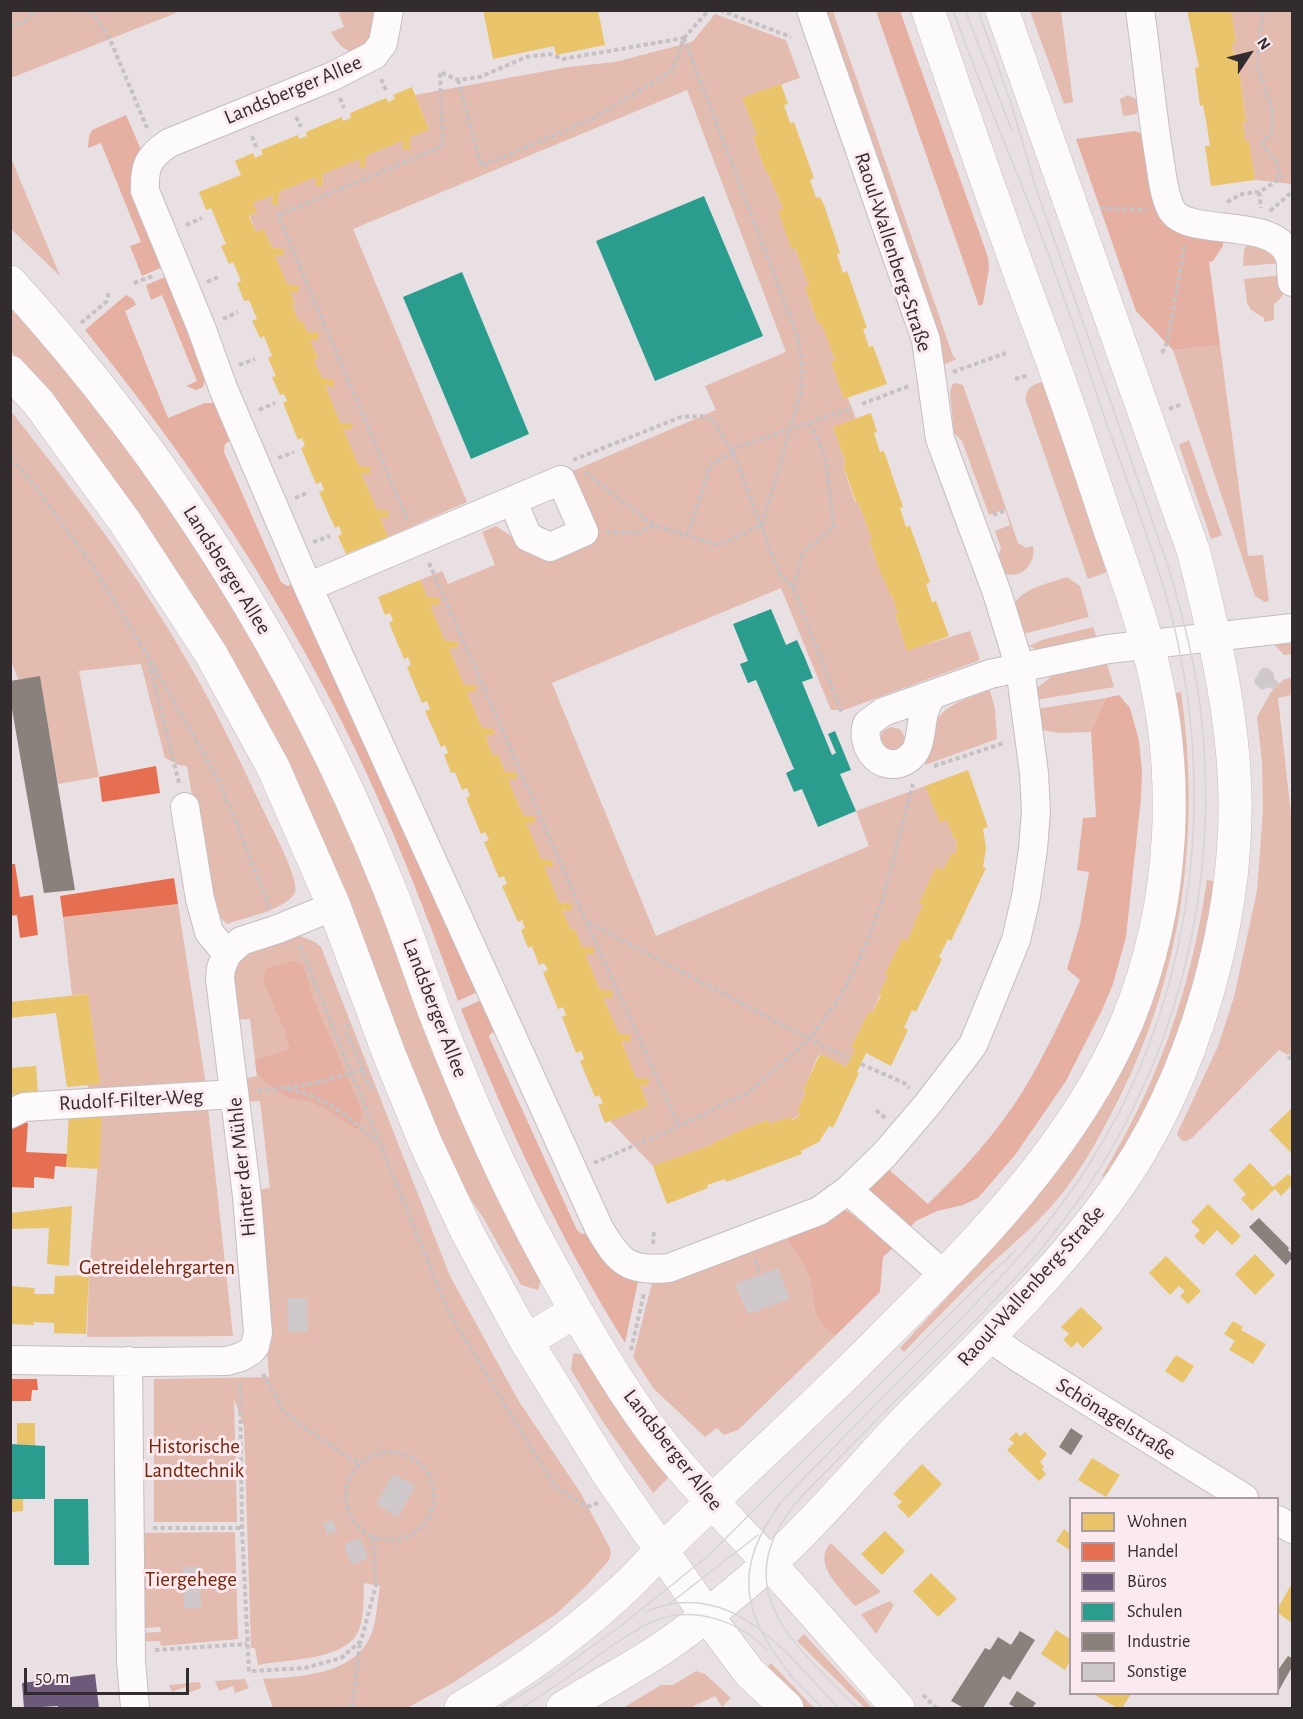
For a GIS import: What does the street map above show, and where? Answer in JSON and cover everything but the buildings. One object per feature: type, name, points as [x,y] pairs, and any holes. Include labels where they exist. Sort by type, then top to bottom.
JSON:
[{"type":"main road","points":[[461,1708],[515,1675],[619,1594],[841,1379],[944,1275],[1022,1188],[1079,1111],[1102,1072],[1127,1020],[1150,955],[1164,885],[1169,840],[1170,795],[1167,749],[1148,644],[1075,426],[1014,259],[928,10]]},
{"type":"main road","name":"Raoul-Wallenberg-Straße","points":[[563,1708],[661,1649],[707,1615],[769,1563],[809,1526],[905,1421],[989,1337],[1059,1261],[1107,1202],[1131,1167],[1177,1077],[1213,973],[1225,922],[1234,835],[1233,759],[1224,683],[1215,638],[1186,532],[1002,10]]},
{"type":"main road","name":"Landsberger Allee","points":[[10,282],[61,340],[174,487],[262,623],[323,740],[388,885],[435,1012],[491,1148],[514,1197],[576,1311],[620,1383],[651,1430],[712,1502],[898,1708]]},
{"type":"main road","points":[[10,372],[38,402],[125,522],[211,654],[273,767],[334,906],[389,1054],[425,1142],[481,1258],[526,1341],[609,1475],[707,1615],[749,1672],[787,1708]]},
{"type":"main road","points":[[526,1341],[576,1311]]},
{"type":"street","name":"Landsberger Allee","points":[[157,151],[169,143],[335,75],[374,55],[383,43],[388,10]]},
{"type":"street","name":"Raoul-Wallenberg-Straße","points":[[650,1270],[669,1268],[819,1211],[848,1190],[885,1154],[927,1105],[973,1045],[1016,940],[1026,897],[1033,849],[1036,811],[1032,744],[1020,668],[997,592],[940,439],[926,340],[812,10]]},
{"type":"street","points":[[1140,10],[1164,190],[1180,217],[1273,237],[1282,244],[1289,255],[1293,282]]},
{"type":"street","points":[[157,151],[148,162],[144,175],[145,191],[224,388],[308,587],[599,1228],[610,1247],[624,1262],[650,1270]]},
{"type":"street","points":[[308,587],[513,502],[565,471],[584,532],[550,547],[528,537],[513,502]]},
{"type":"street","points":[[931,695],[990,674],[1108,650],[1280,630]]},
{"type":"street","points":[[185,807],[200,899],[209,932],[227,954],[241,941],[334,906]]},
{"type":"street","name":"Hinter der Mühle","points":[[128,1361],[227,1360],[246,1354],[255,1346],[258,1333],[247,1196],[220,979],[221,968],[227,954]]},
{"type":"street","name":"Rudolf-Filter-Weg","points":[[10,1114],[24,1107],[234,1094]]},
{"type":"street","points":[[848,1190],[944,1275]]},
{"type":"street","name":"Schönagelstraße","points":[[989,1337],[1242,1497]]},
{"type":"street","points":[[10,1360],[128,1361],[131,1679],[135,1708]]},
{"type":"street","points":[[1279,1521],[1293,1529]]},
{"type":"path","points":[[10,27],[24,22],[37,10]]},
{"type":"path","points":[[90,10],[109,37],[157,151]]},
{"type":"path","points":[[458,80],[481,166],[592,119],[672,71],[684,38],[709,10]]},
{"type":"path","points":[[720,10],[791,37]]},
{"type":"path","points":[[1224,204],[1242,194],[1259,192],[1280,179],[1277,162],[1264,147],[1263,142],[1272,132],[1272,110],[1257,65],[1263,10]]},
{"type":"path","points":[[680,1126],[586,921],[419,541],[412,531],[278,215],[443,146],[440,72],[458,80],[480,77],[526,57],[550,54],[563,59],[684,38]]},
{"type":"path","points":[[565,471],[653,525],[718,545],[762,525],[801,392],[802,364],[797,335],[684,38]]},
{"type":"path","points":[[1259,192],[1263,218],[1293,192]]},
{"type":"path","points":[[1091,208],[1180,217],[1167,343],[1162,353]]},
{"type":"path","points":[[61,340],[107,301],[109,291]]},
{"type":"path","points":[[862,404],[1006,353]]},
{"type":"path","points":[[687,536],[711,464],[732,451],[852,408]]},
{"type":"path","points":[[565,471],[681,417],[700,416],[713,420],[732,451],[780,575],[793,587],[842,713]]},
{"type":"path","points":[[793,587],[803,552],[834,527],[825,456],[810,424]]},
{"type":"path","points":[[10,458],[32,481],[92,566],[148,656],[220,783],[351,1075],[448,1311],[555,1487],[587,1507],[598,1503],[591,1494]]},
{"type":"path","points":[[584,532],[638,533],[653,525]]},
{"type":"path","points":[[148,656],[185,807]]},
{"type":"path","points":[[926,769],[1004,743]]},
{"type":"path","points":[[574,1172],[680,1126],[749,1092],[809,1040],[839,999],[863,951],[882,902],[915,776]]},
{"type":"path","points":[[586,921],[809,1040],[850,1059]]},
{"type":"path","points":[[861,1064],[904,1083],[927,1105]]},
{"type":"path","points":[[285,1088],[351,1075],[368,1068]]},
{"type":"path","name":"Rudolf-Filter-Weg","points":[[234,1094],[285,1088],[328,1102],[360,1126],[379,1145]]},
{"type":"path","points":[[629,1356],[650,1270]]},
{"type":"path","points":[[240,1373],[242,1528],[247,1644],[251,1672],[305,1668],[341,1658],[361,1641]]},
{"type":"path","points":[[263,1374],[283,1410],[298,1423],[359,1464]]},
{"type":"path","points":[[394,1451],[413,1457],[431,1475],[435,1506],[423,1527],[394,1541],[373,1537],[356,1525],[348,1509],[348,1481],[359,1464],[376,1454],[394,1451]]},
{"type":"path","points":[[145,1528],[242,1528]]},
{"type":"path","points":[[352,1708],[361,1641],[376,1585],[373,1537]]},
{"type":"path","points":[[131,1645],[155,1644],[155,1650],[247,1644]]},
{"type":"green space","points":[[11,10],[181,10],[181,11],[11,78]]},
{"type":"green space","points":[[338,11],[378,11],[373,39],[351,52],[337,42],[331,32],[344,27]]},
{"type":"green space","points":[[821,11],[833,11],[953,356],[957,359],[938,367]]},
{"type":"green space","points":[[1030,11],[1061,11],[1073,102],[1064,104]]},
{"type":"green space","points":[[1231,11],[1292,11],[1292,184],[1255,180],[1249,141],[1245,141],[1243,122],[1246,121],[1238,62],[1235,62],[1232,43],[1236,42]]},
{"type":"green space","points":[[715,14],[786,40],[800,78],[742,98],[757,135],[753,137],[766,173],[768,173],[783,209],[793,249],[795,248],[809,286],[805,287],[818,324],[821,323],[835,360],[831,362],[844,399],[848,398],[856,419],[833,427],[846,464],[843,466],[855,502],[858,502],[872,539],[869,541],[898,613],[895,615],[907,650],[970,631],[980,660],[844,710],[831,710],[781,588],[552,683],[656,936],[869,846],[856,811],[925,786],[940,823],[947,820],[954,839],[957,838],[956,854],[952,853],[943,870],[936,867],[919,903],[923,905],[907,941],[885,974],[888,976],[872,1013],[869,1011],[852,1046],[855,1049],[846,1067],[819,1054],[803,1090],[806,1092],[797,1111],[800,1113],[794,1118],[770,1124],[768,1120],[714,1142],[714,1144],[653,1166],[610,1121],[648,1106],[641,1085],[648,1086],[649,1079],[636,1078],[622,1043],[623,1041],[630,1042],[631,1035],[619,1034],[604,1000],[605,997],[611,998],[613,991],[600,990],[586,956],[587,953],[593,955],[594,948],[582,947],[575,929],[571,930],[563,912],[572,904],[559,903],[545,868],[546,866],[552,867],[553,861],[541,859],[527,824],[527,822],[534,824],[535,817],[523,815],[509,782],[509,778],[516,780],[517,774],[505,772],[498,754],[493,756],[486,738],[487,735],[493,736],[494,729],[482,728],[468,695],[469,691],[475,693],[476,686],[464,685],[450,651],[451,647],[457,649],[458,642],[445,641],[431,608],[432,604],[438,605],[440,599],[427,597],[420,580],[442,571],[448,584],[495,565],[482,532],[496,526],[544,558],[596,538],[568,473],[716,410],[705,386],[786,352],[687,90],[353,229],[467,502],[388,537],[380,517],[388,518],[389,511],[377,510],[361,473],[369,474],[371,468],[359,466],[343,429],[351,430],[352,424],[340,423],[325,385],[333,387],[334,380],[322,378],[314,360],[318,358],[310,340],[318,340],[319,333],[307,332],[302,321],[299,322],[292,305],[295,303],[290,292],[298,293],[299,286],[287,284],[275,255],[283,256],[284,250],[272,248],[264,230],[256,232],[250,216],[257,212],[253,203],[273,195],[271,204],[278,205],[279,192],[316,177],[315,185],[322,187],[323,174],[360,159],[359,167],[365,168],[366,156],[404,140],[402,149],[409,150],[410,137],[429,129],[415,95],[568,67],[615,62],[692,42]]},
{"type":"green space","points":[[1128,95],[1140,101],[1141,111],[1123,116],[1120,99]]},
{"type":"green space","points":[[11,158],[60,276],[11,229]]},
{"type":"green space","points":[[1253,240],[1282,263],[1243,266],[1244,249]]},
{"type":"green space","points":[[1284,275],[1284,292],[1274,304],[1274,320],[1264,322],[1264,318],[1251,310],[1247,303],[1244,279]]},
{"type":"green space","points":[[10,298],[121,436],[279,677],[543,1271],[538,1290],[521,1285],[484,1219],[452,1171],[354,921],[44,391],[11,351]]},
{"type":"green space","points":[[1220,345],[1248,556],[1263,555],[1269,601],[1265,602],[1255,596],[1173,350]]},
{"type":"green space","points":[[1045,381],[1110,571],[1088,579],[1026,401],[1029,389]]},
{"type":"green space","points":[[955,383],[963,385],[1018,543],[1026,548],[1033,546],[1032,559],[1023,572],[1005,574],[998,557],[1001,548],[995,531],[1010,525],[1005,509],[989,515],[962,441],[954,433],[950,392]]},
{"type":"green space","points":[[10,410],[125,563],[167,626],[218,717],[293,877],[295,892],[291,898],[275,908],[227,924],[216,913],[210,902],[187,766],[165,758],[141,664],[79,671],[99,777],[58,784],[40,677],[18,679],[11,661]]},
{"type":"green space","points":[[1189,440],[1222,535],[1211,539],[1179,445]]},
{"type":"green space","points":[[1067,577],[1080,586],[1089,617],[1019,635],[1013,605],[1024,594],[1037,587]]},
{"type":"green space","points":[[1093,627],[1098,641],[1042,652],[1029,646],[1042,640]]},
{"type":"green space","points":[[1292,639],[1292,654],[1284,655],[1272,642]]},
{"type":"green space","points":[[1106,661],[1114,687],[1035,700],[1036,689],[1057,672]]},
{"type":"green space","points":[[1292,677],[1292,695],[1278,698],[1292,823],[1292,1053],[1288,1055],[1279,1050],[1193,1137],[1182,1141],[1177,1134],[1218,1046],[1234,997],[1257,891],[1263,810],[1262,762],[1257,717],[1271,692],[1283,680]]},
{"type":"green space","points":[[990,690],[995,709],[997,739],[925,765],[930,737],[942,713],[965,699]]},
{"type":"green space","points":[[1181,692],[1187,747],[1189,802],[1180,911],[1169,964],[1154,1016],[1134,1068],[1093,1148],[1075,1177],[1053,1205],[904,1352],[900,1348],[964,1279],[1125,1054],[1175,693]]},
{"type":"green space","points":[[1106,698],[1091,732],[1060,733],[1042,730],[1036,709]]},
{"type":"green space","points":[[891,727],[900,729],[907,741],[892,755],[879,739],[883,731]]},
{"type":"green space","points":[[1207,880],[1214,881],[1211,922],[1172,1056],[1108,1180],[1102,1176],[1140,1105],[1170,1033],[1182,997],[1192,959]]},
{"type":"green space","points":[[178,904],[206,1085],[89,1094],[88,1085],[100,1084],[88,994],[72,995],[63,917]]},
{"type":"green space","name":"Historische Landtechnik","points":[[293,933],[321,947],[450,1276],[518,1400],[580,1492],[611,1554],[609,1560],[586,1586],[556,1614],[451,1684],[407,1708],[273,1708],[263,1679],[323,1672],[351,1659],[362,1650],[374,1625],[380,1586],[364,1583],[360,1628],[349,1643],[326,1654],[258,1665],[255,1648],[251,1648],[244,1427],[234,1399],[237,1522],[154,1522],[154,1379],[269,1377],[255,1190],[270,1188],[260,1101],[245,1102],[243,1079],[257,1076],[250,1019],[236,1020],[231,972],[243,952]]},
{"type":"green space","name":"Getreidelehrgarten","points":[[208,1108],[233,1336],[87,1337],[89,1275],[102,1113]]},
{"type":"green space","points":[[782,1233],[807,1271],[817,1316],[826,1329],[835,1336],[738,1430],[724,1435],[717,1428],[705,1437],[654,1389],[633,1357],[652,1283]]},
{"type":"green space","points":[[575,1353],[592,1357],[671,1475],[653,1493],[603,1422],[571,1370]]},
{"type":"green space","name":"Tiergehege","points":[[235,1532],[238,1639],[161,1646],[160,1641],[136,1642],[136,1633],[161,1632],[160,1627],[145,1628],[144,1533]]},
{"type":"green space","points":[[831,1543],[881,1592],[855,1606],[826,1568],[824,1559]]},
{"type":"green space","points":[[890,1601],[894,1605],[876,1634],[861,1614]]},
{"type":"green space","points":[[804,1634],[872,1708],[865,1708],[797,1641]]},
{"type":"green space","points":[[771,1663],[814,1708],[804,1708],[764,1670]]},
{"type":"green space","points":[[696,1671],[705,1674],[731,1698],[722,1707],[715,1696],[690,1708],[623,1708],[661,1685],[673,1685]]},
{"type":"green space","points":[[245,1679],[249,1688],[235,1693],[233,1686],[219,1691],[215,1681]]},
{"type":"green space","points":[[200,1682],[201,1688],[188,1693],[185,1687],[172,1692],[169,1685]]},
{"type":"shaded area","points":[[876,11],[900,11],[988,257],[989,268],[983,304],[979,306]]},
{"type":"shaded area","points":[[126,115],[142,152],[165,266],[142,276],[130,246],[141,242],[101,143],[88,148],[92,130]]},
{"type":"shaded area","points":[[1135,131],[1143,134],[1157,194],[1223,241],[1223,246],[1213,261],[1209,262],[1220,345],[1173,350],[1136,311],[1076,139]]},
{"type":"shaded area","points":[[168,276],[207,374],[203,387],[196,390],[186,386],[197,381],[162,295],[151,300],[146,285]]},
{"type":"shaded area","points":[[126,295],[133,299],[136,305],[125,311],[168,418],[205,403],[215,403],[235,438],[225,444],[224,452],[281,582],[287,586],[295,584],[482,990],[458,1001],[390,826],[343,724],[316,672],[287,620],[224,520],[122,376],[85,330]]},
{"type":"shaded area","points":[[1119,695],[1130,708],[1139,741],[1142,772],[1126,937],[1113,984],[1066,1081],[1015,1155],[978,1198],[963,1205],[937,1211],[916,1221],[909,1228],[867,1189],[886,1167],[928,1204],[979,1150],[1013,1107],[1039,1064],[1080,980],[1067,969],[1080,925],[1089,872],[1077,870],[1083,818],[1096,817],[1091,732],[1106,698]]},
{"type":"shaded area","points":[[293,961],[303,964],[312,996],[362,1111],[358,1130],[309,1101],[285,1097],[257,1074],[255,1060],[290,1049],[263,980],[267,968]]},
{"type":"shaded area","points":[[486,998],[501,1028],[489,1037],[577,1230],[582,1234],[593,1231],[639,1277],[625,1343],[556,1221],[516,1138],[461,1009]]},
{"type":"shaded area","points":[[835,1210],[848,1211],[893,1248],[883,1257],[880,1292],[835,1336],[826,1329],[817,1316],[807,1271],[782,1233]]},
{"type":"tram line","points":[[795,1680],[764,1635],[754,1614],[749,1593],[749,1571],[755,1549],[766,1525],[783,1500],[1020,1256],[1055,1213],[1088,1166],[1122,1107],[1149,1044],[1170,980],[1184,914],[1192,846],[1194,778],[1189,710],[1178,643],[1164,588],[1048,253],[953,10]]},
{"type":"tram line","points":[[965,10],[1012,131]]},
{"type":"tram line","points":[[858,1708],[811,1661],[791,1637],[776,1613],[767,1588],[767,1560],[777,1531],[800,1498],[1021,1272],[1061,1224],[1101,1167],[1134,1106],[1161,1044],[1182,978],[1196,911],[1204,843],[1205,774],[1200,705],[1182,615],[1167,563],[1035,185],[1011,103],[978,10]]},
{"type":"tram line","points":[[500,1708],[549,1677],[622,1625],[709,1555],[1016,1250]]},
{"type":"tram line","points":[[668,1605],[758,1535]]},
{"type":"tram line","points":[[645,1612],[676,1603],[704,1604],[730,1612],[755,1626],[777,1644],[838,1708]]},
{"type":"tram line","points":[[521,1708],[632,1633],[657,1620],[671,1616],[686,1615],[716,1619],[743,1631],[767,1650]]},
{"type":"tram line","points":[[789,1674],[822,1708]]}]
